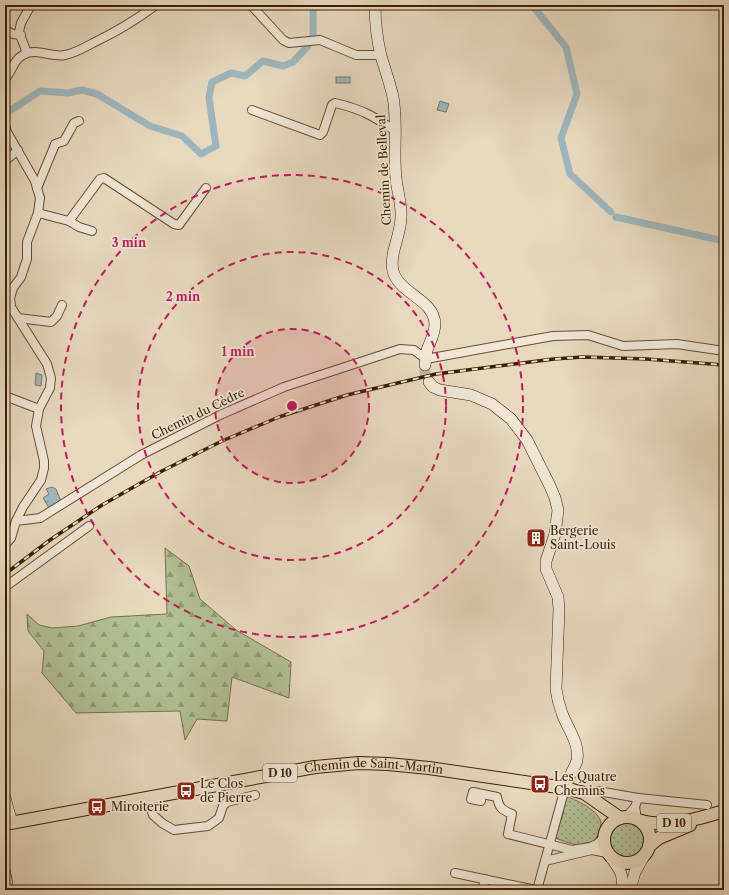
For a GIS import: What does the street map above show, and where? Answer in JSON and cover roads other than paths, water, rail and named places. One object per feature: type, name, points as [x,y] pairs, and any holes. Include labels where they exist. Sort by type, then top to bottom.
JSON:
[{"type":"main road","name":"Chemin de Saint-Martin","points":[[9,823],[315,767],[359,762],[429,768],[568,789]]},
{"type":"main road","name":"D 10","points":[[568,789],[584,793],[632,817],[652,824],[664,824],[707,811],[724,812]]},
{"type":"main road","name":"D 10","points":[[568,789],[589,802],[602,815],[604,822],[604,834]]},
{"type":"main road","name":"D 10","points":[[647,850],[659,838],[707,811]]},
{"type":"main road","points":[[632,817],[646,826],[650,839],[647,850],[640,860],[626,864],[619,862],[610,856],[604,846],[604,834],[614,821],[632,817]]},
{"type":"street","points":[[27,53],[19,32],[21,23],[32,5]]},
{"type":"street","points":[[5,79],[19,57],[27,53],[38,52],[51,56],[66,55],[117,31],[156,5]]},
{"type":"street","points":[[252,5],[283,40],[289,43],[320,40],[356,54],[381,55]]},
{"type":"street","name":"Chemin de Belleval","points":[[375,5],[375,23],[381,55],[393,98],[396,178],[401,216],[400,228],[392,261],[393,271],[397,280],[428,308],[433,316],[435,325],[425,362]]},
{"type":"street","points":[[5,30],[13,34],[20,35]]},
{"type":"street","points":[[252,110],[320,135],[323,132],[332,105],[335,103],[376,117],[395,131]]},
{"type":"street","points":[[37,188],[55,144],[64,141],[74,123],[78,121]]},
{"type":"street","points":[[5,125],[35,181],[40,198],[38,213],[27,242],[27,259],[21,277],[13,288],[8,304],[47,364],[51,378],[50,388],[39,409],[36,426],[44,461],[41,480],[23,507],[16,521],[11,538],[5,545]]},
{"type":"street","points":[[5,161],[18,150]]},
{"type":"street","points":[[69,221],[102,178],[176,225],[182,222],[206,188]]},
{"type":"street","points":[[38,213],[69,221],[79,227],[92,231]]},
{"type":"street","points":[[18,318],[51,322],[57,316],[62,305]]},
{"type":"street","points":[[425,362],[553,336],[588,335],[623,346],[677,344],[724,351]]},
{"type":"street","name":"Chemin du Cèdre","points":[[16,521],[40,518],[141,455],[220,415],[284,386],[400,349],[414,350],[425,362]]},
{"type":"street","points":[[428,382],[433,387],[440,390],[466,394],[482,399],[502,410],[527,440],[555,498],[558,510],[557,522],[555,534],[546,561],[546,569],[558,597],[559,609],[556,689],[562,714],[576,744],[578,752],[575,768],[571,774],[568,789],[537,890],[455,873]]},
{"type":"street","points":[[5,396],[39,409]]},
{"type":"street","points":[[5,587],[89,526]]},
{"type":"street","points":[[598,791],[707,811]]},
{"type":"street","points":[[482,794],[496,797],[498,806],[502,810],[512,814],[508,834],[572,850],[590,847],[597,844],[604,834]]},
{"type":"street","points":[[149,798],[153,815],[162,823],[174,830],[208,826],[219,818],[223,806],[227,802],[255,795]]},
{"type":"street","points":[[5,798],[9,823]]},
{"type":"street","points":[[632,817],[638,798]]},
{"type":"street","points":[[545,861],[592,850],[610,856],[622,874],[622,890]]},
{"type":"street","points":[[630,890],[635,872],[647,850]]},
{"type":"street","points":[[5,868],[8,882],[7,890]]},
{"type":"street","points":[[482,890],[485,879]]},
{"type":"water","points":[[336,77],[350,77],[350,83],[336,83]]},
{"type":"water","points":[[440,101],[449,104],[446,112],[437,110]]},
{"type":"water","points":[[36,373],[42,375],[41,386],[35,385]]},
{"type":"water","points":[[52,487],[56,489],[61,501],[49,508],[43,498],[49,494],[46,489]]},
{"type":"waterway","points":[[313,5],[313,35]]},
{"type":"waterway","points":[[534,5],[535,9],[566,47],[577,94],[561,138],[570,174],[611,212]]},
{"type":"waterway","points":[[8,112],[40,91],[68,93],[82,90],[97,94],[150,126],[182,136],[201,154],[216,146],[209,98],[212,82],[231,73],[245,76],[263,61],[283,66],[293,62],[308,46]]},
{"type":"waterway","points":[[616,217],[724,241]]},
{"type":"tunnel","points":[[425,365],[425,376],[429,382]]},
{"type":"railway","points":[[5,574],[50,540],[102,505],[162,471],[222,441],[279,417],[347,395],[436,374],[554,359],[583,357],[646,359],[724,365]]},
{"type":"place","name":"Bergerie Saint-Louis","points":[[536,538]]},
{"type":"place","name":"Les Quatre Chemins","points":[[540,784]]},
{"type":"place","name":"Le Clos de Pierre","points":[[186,791]]},
{"type":"place","name":"Miroiterie","points":[[97,807]]}]
